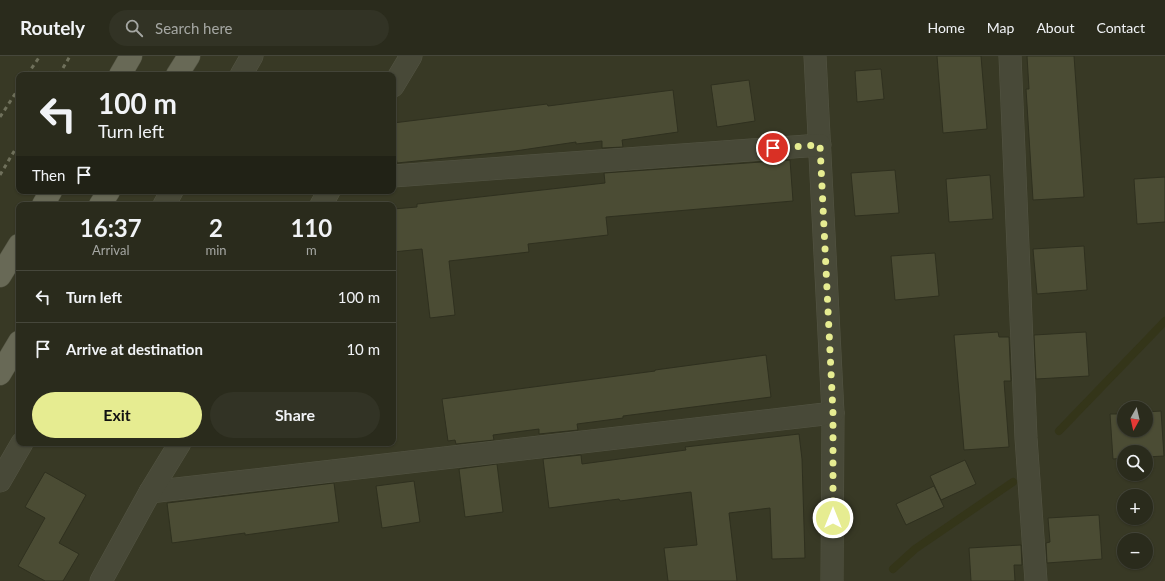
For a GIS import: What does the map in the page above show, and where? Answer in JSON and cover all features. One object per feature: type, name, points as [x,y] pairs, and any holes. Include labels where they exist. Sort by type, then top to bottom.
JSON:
[{"type":"main road","points":[[122,72],[131,56]]},
{"type":"main road","points":[[180,72],[189,56]]},
{"type":"main road","points":[[0,276],[16,250]]},
{"type":"main road","points":[[0,374],[16,347]]},
{"type":"street","points":[[243,72],[252,56]]},
{"type":"street","points":[[396,81],[411,56]]},
{"type":"street","points":[[815,56],[833,413],[832,581]]},
{"type":"street","points":[[1010,56],[1026,430],[1036,581]]},
{"type":"street","points":[[396,176],[820,145]]},
{"type":"street","points":[[150,492],[833,413]]},
{"type":"street","points":[[0,481],[20,446]]},
{"type":"street","points":[[101,581],[150,492],[178,446]]},
{"type":"building","points":[[937,56],[981,56],[987,129],[943,133]]},
{"type":"building","points":[[1027,56],[1074,56],[1084,197],[1033,200],[1026,89],[1029,89]]},
{"type":"building","points":[[881,69],[884,99],[857,102],[855,71]]},
{"type":"building","points":[[749,80],[755,121],[717,127],[711,85]]},
{"type":"building","points":[[673,90],[678,132],[622,140],[623,147],[602,148],[602,141],[576,144],[576,142],[515,151],[397,163],[396,123],[547,104],[548,106]]},
{"type":"building","points":[[790,160],[793,201],[606,217],[608,235],[528,244],[529,252],[449,261],[455,315],[430,318],[422,249],[396,252],[396,209],[417,207],[417,204],[605,183],[604,173]]},
{"type":"building","points":[[895,170],[899,213],[855,216],[851,173]]},
{"type":"building","points":[[990,175],[993,219],[949,222],[946,179]]},
{"type":"building","points":[[1165,177],[1165,222],[1137,224],[1134,179]]},
{"type":"building","points":[[1084,246],[1087,290],[1037,294],[1033,249]]},
{"type":"building","points":[[935,253],[939,296],[895,300],[891,256]]},
{"type":"building","points":[[998,332],[999,337],[1009,337],[1011,381],[1004,381],[1009,447],[964,450],[954,335]]},
{"type":"building","points":[[1086,332],[1089,376],[1036,379],[1034,335]]},
{"type":"building","points":[[766,355],[771,397],[623,416],[623,418],[577,424],[578,430],[539,434],[539,429],[493,435],[494,440],[456,444],[455,440],[448,441],[442,399]]},
{"type":"building","points":[[1161,411],[1164,456],[1153,457],[1153,445],[1117,445],[1117,459],[1113,459],[1110,414],[1117,414],[1117,437],[1153,437],[1153,412]]},
{"type":"building","points":[[799,434],[802,459],[805,558],[772,559],[770,508],[729,513],[737,581],[668,581],[664,548],[697,545],[691,492],[549,508],[543,459],[581,455],[582,464],[686,450],[685,447]]},
{"type":"building","points":[[965,460],[976,484],[941,500],[930,476]]},
{"type":"building","points":[[497,464],[503,512],[465,517],[459,469]]},
{"type":"building","points":[[45,472],[86,495],[59,543],[79,554],[63,581],[45,581],[18,566],[45,518],[25,507]]},
{"type":"building","points":[[414,481],[420,522],[382,528],[376,486]]},
{"type":"building","points":[[334,483],[339,522],[172,543],[167,503]]},
{"type":"building","points":[[934,486],[944,507],[906,525],[896,504]]},
{"type":"building","points":[[1099,515],[1102,559],[1047,563],[1046,543],[1050,542],[1048,518]]},
{"type":"building","points":[[1021,545],[1022,565],[1014,565],[1015,581],[971,581],[969,548]]},
{"type":"waterway","points":[[1059,431],[1165,321]]},
{"type":"waterway","points":[[893,569],[915,549],[1013,482]]},
{"type":"railway","points":[[29,72],[40,56]]},
{"type":"railway","points":[[61,72],[70,56]]},
{"type":"railway","points":[[0,117],[16,93]]},
{"type":"railway","points":[[0,175],[16,148]]},
{"type":"route","points":[[773,148],[820,145],[833,413],[833,518]]}]
